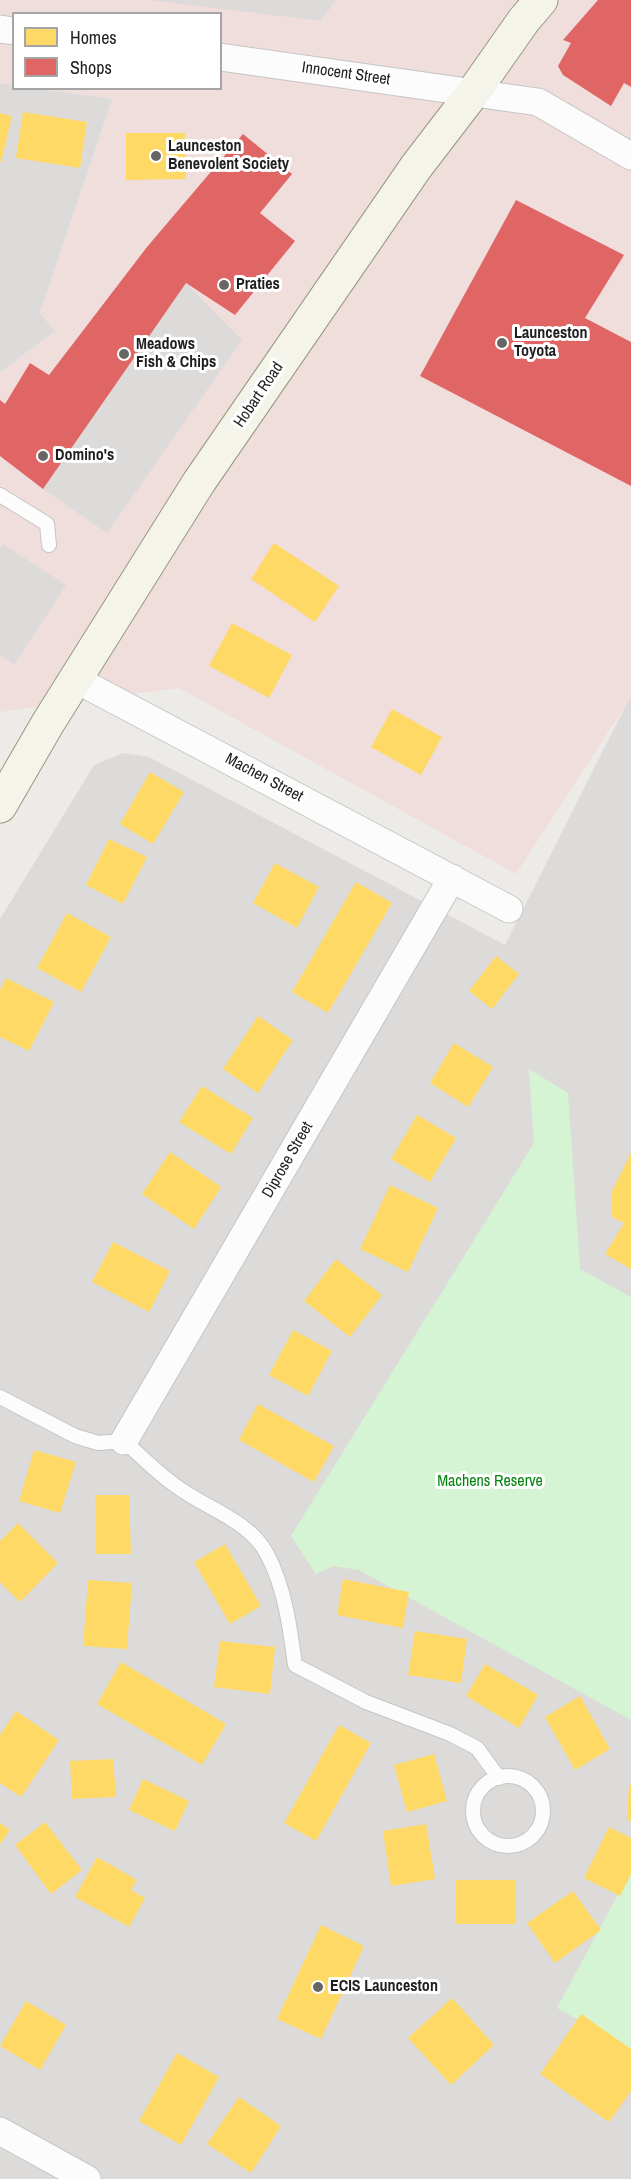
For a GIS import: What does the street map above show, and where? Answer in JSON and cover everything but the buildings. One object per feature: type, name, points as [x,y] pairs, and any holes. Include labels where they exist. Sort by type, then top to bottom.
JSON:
[{"type":"main road","name":"Hobart Road","points":[[0,806],[75,679],[199,482],[416,167],[541,0]]},
{"type":"street","name":"Innocent Street","points":[[222,57],[538,102],[631,156]]},
{"type":"street","name":"Machen Street","points":[[75,679],[509,909]]},
{"type":"street","name":"Diprose Street","points":[[124,1441],[452,878]]},
{"type":"street","points":[[0,2131],[87,2179]]},
{"type":"lane","points":[[0,495],[47,524],[49,545]]},
{"type":"lane","points":[[0,1397],[75,1436],[98,1443],[124,1441],[175,1486],[246,1529],[266,1553],[281,1591],[290,1627],[295,1665],[366,1702],[450,1734],[477,1748],[499,1778]]},
{"type":"lane","points":[[516,1777],[526,1782],[541,1800],[543,1813],[534,1834],[525,1842],[513,1846],[491,1843],[482,1836],[473,1815],[473,1804],[477,1794],[484,1785],[499,1778],[516,1777]]},
{"type":"shaded area","points":[[0,0],[631,0],[631,700],[516,874],[179,688],[0,712],[0,373],[55,331],[40,313],[113,99],[47,90],[222,90],[222,12],[12,12],[12,85],[0,83]]},
{"type":"shaded area","points":[[149,0],[336,0],[321,21]]},
{"type":"shaded area","points":[[0,83],[12,85],[12,90],[48,90],[113,98],[40,313],[55,331],[0,373]]},
{"type":"shaded area","points":[[186,283],[242,340],[107,533],[43,489]]},
{"type":"shaded area","points":[[3,544],[66,585],[14,665],[0,655],[0,549]]},
{"type":"shaded area","points":[[629,699],[631,700],[631,2179],[0,2179],[0,919],[94,765],[123,753],[149,757],[505,945]]},
{"type":"shaded area","points":[[542,915],[591,943],[563,992],[593,1012],[564,1064],[501,1027],[531,969],[516,959]]},
{"type":"green space","name":"Machens Reserve","points":[[529,1069],[568,1093],[580,1269],[631,1297],[631,1720],[359,1570],[333,1566],[316,1574],[291,1536],[534,1143]]},
{"type":"green space","points":[[631,1870],[631,2049],[557,2008]]},
{"type":"place","name":"Launceston Benevolent Society","points":[[156,156]]},
{"type":"place","name":"Praties","points":[[224,285]]},
{"type":"place","name":"Launceston Toyota","points":[[502,343]]},
{"type":"place","name":"Meadows Fish & Chips","points":[[124,354]]},
{"type":"place","name":"Domino's","points":[[43,456]]},
{"type":"place","name":"ECIS Launceston","points":[[318,1987]]}]
